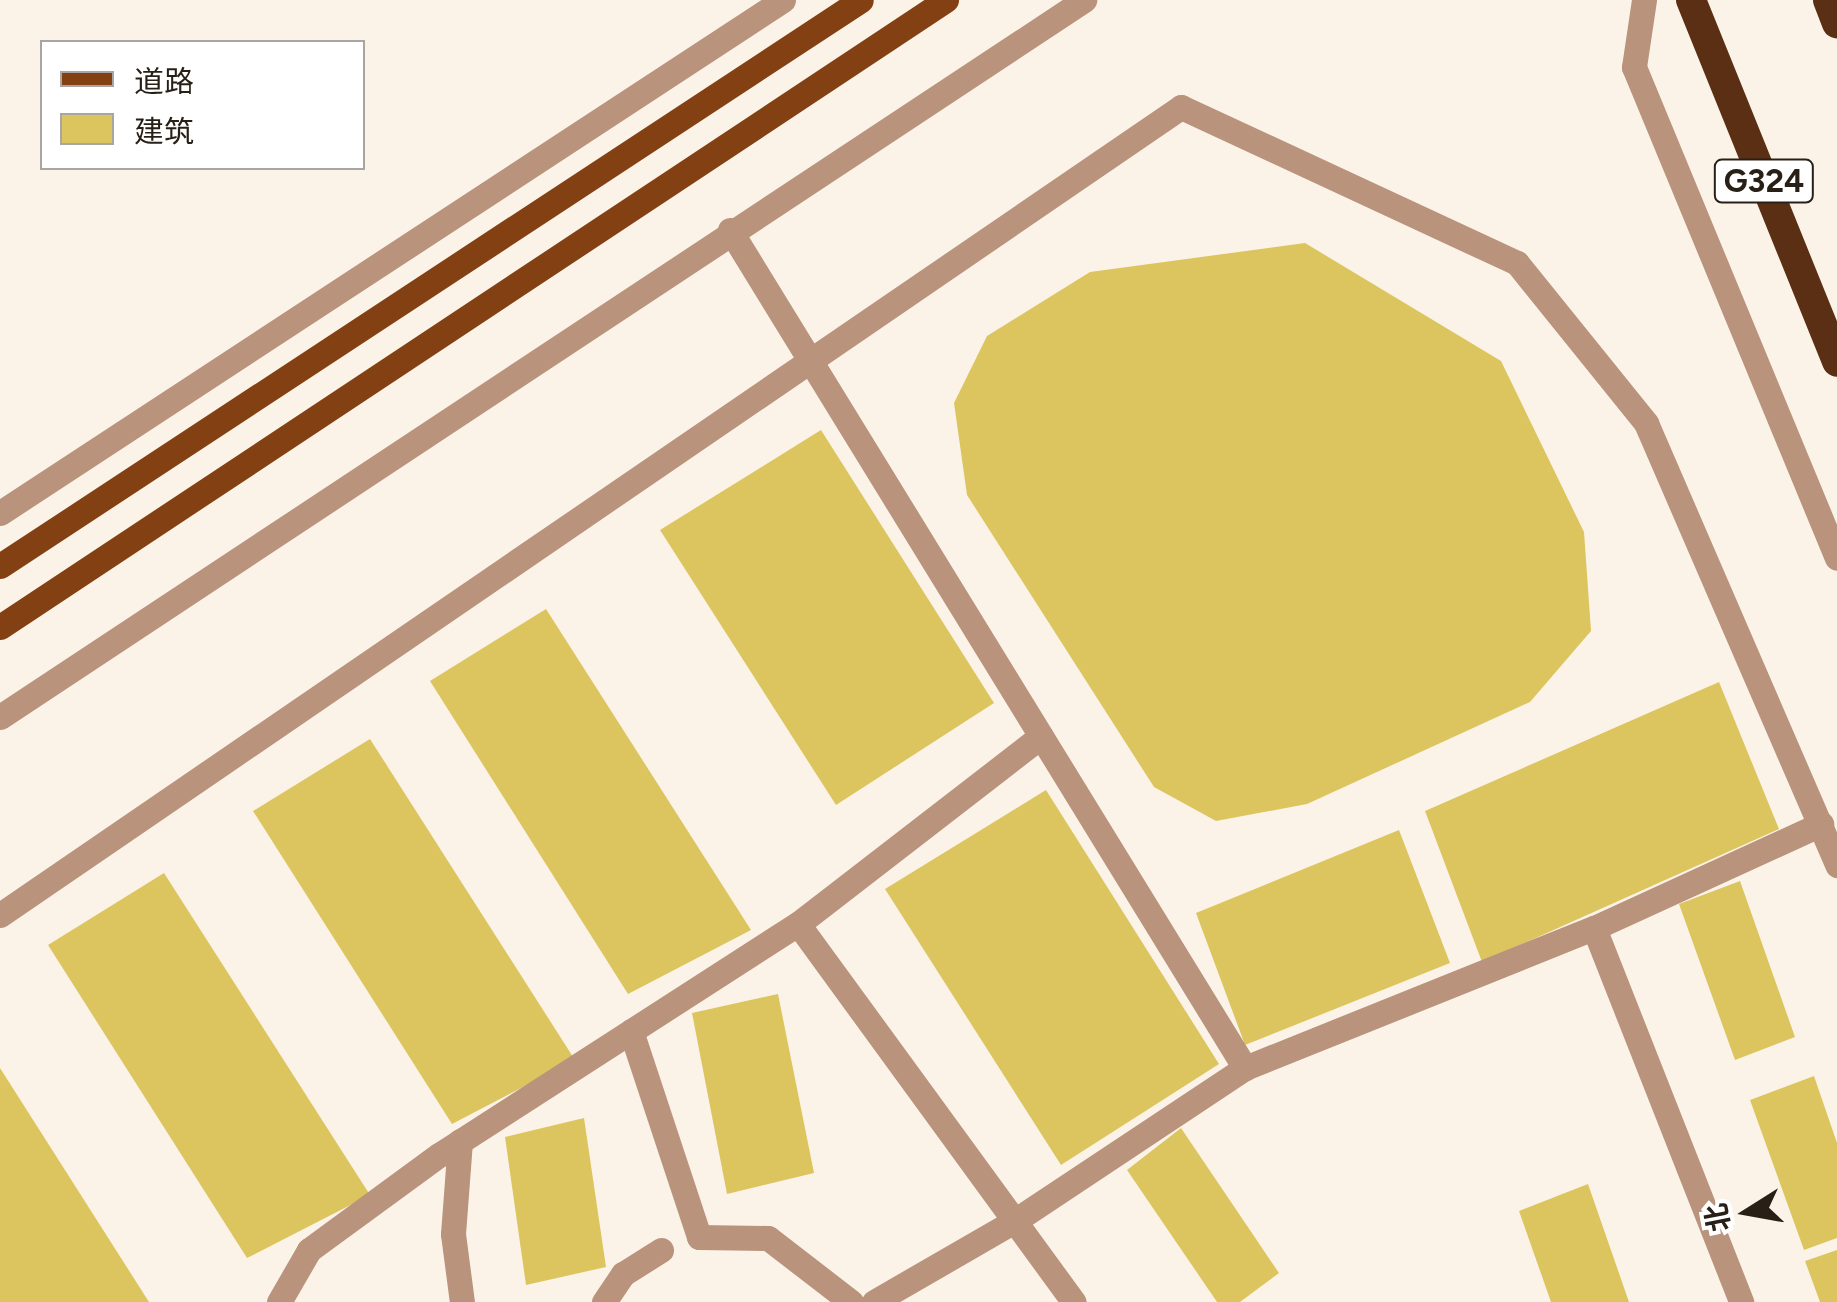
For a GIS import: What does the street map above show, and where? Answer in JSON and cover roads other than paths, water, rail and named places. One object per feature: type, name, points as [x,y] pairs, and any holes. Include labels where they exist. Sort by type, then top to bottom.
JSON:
[{"type":"highway","name":"G324","points":[[1691,0],[1837,362]]},
{"type":"highway","points":[[1828,0],[1837,23]]},
{"type":"main road","points":[[0,566],[861,0]]},
{"type":"main road","points":[[0,627],[946,0]]},
{"type":"street","points":[[0,513],[783,0]]},
{"type":"street","points":[[0,718],[730,230],[1084,0]]},
{"type":"street","points":[[1644,0],[1634,67],[1837,558]]},
{"type":"street","points":[[0,914],[1181,108],[1517,263],[1646,423],[1837,865]]},
{"type":"street","points":[[730,230],[1245,1068]]},
{"type":"street","points":[[279,1302],[308,1250],[460,1141],[798,924],[1040,736]]},
{"type":"street","points":[[874,1302],[1016,1220],[1245,1068],[1594,928],[1821,824]]},
{"type":"street","points":[[798,924],[1074,1302]]},
{"type":"street","points":[[1594,928],[1741,1302]]},
{"type":"street","points":[[631,1031],[699,1236],[768,1238],[851,1302]]},
{"type":"street","points":[[460,1141],[452,1234],[462,1302]]},
{"type":"street","points":[[604,1302],[623,1274],[661,1250]]}]
